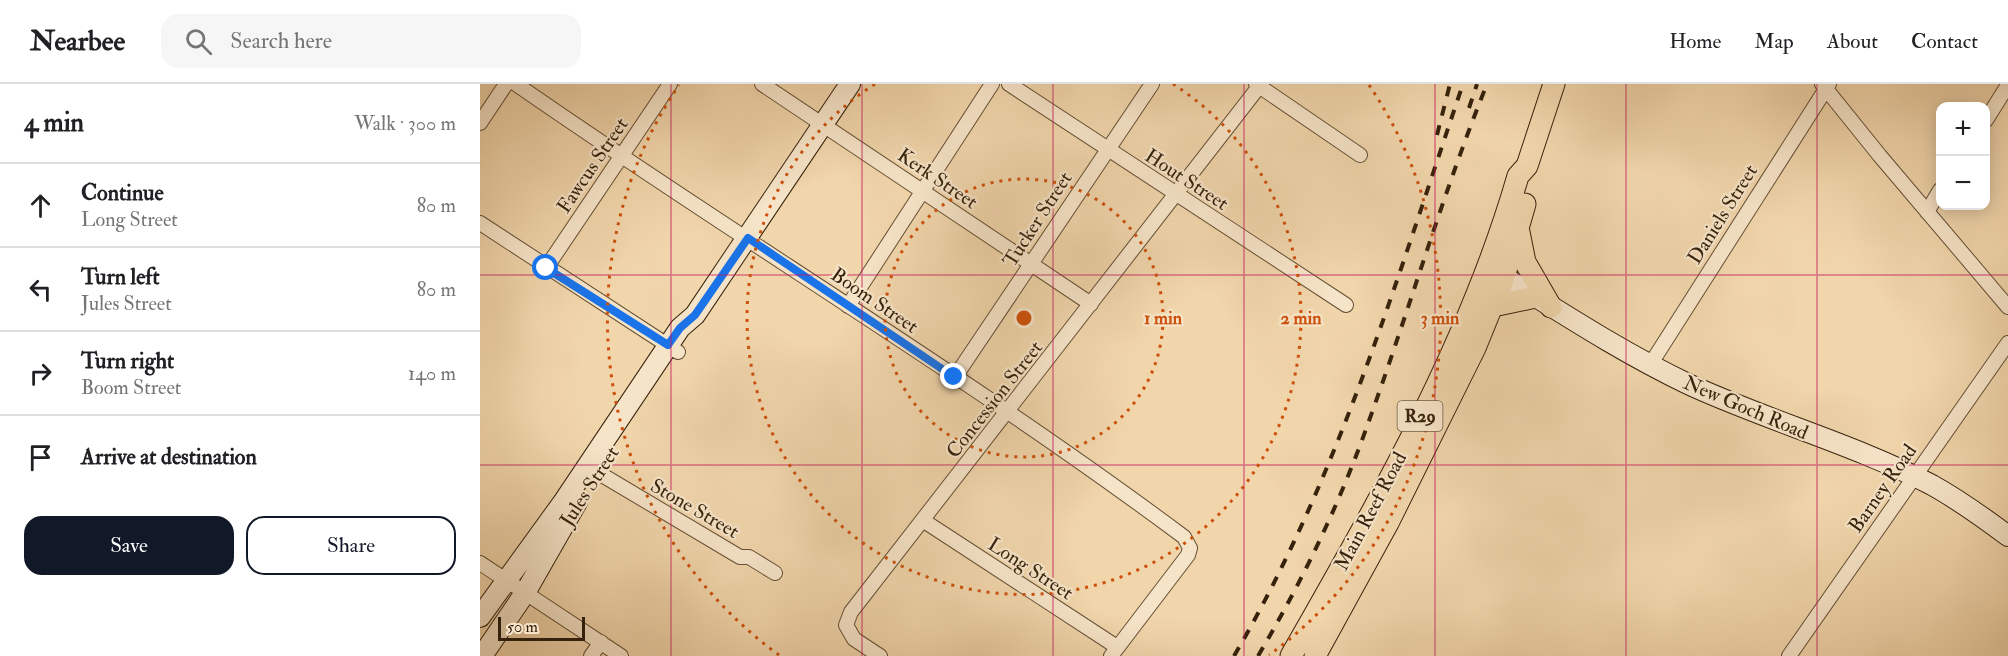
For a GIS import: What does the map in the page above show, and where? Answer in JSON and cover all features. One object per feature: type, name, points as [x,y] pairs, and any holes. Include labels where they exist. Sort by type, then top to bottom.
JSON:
[{"type":"main road","name":"Jules Street","points":[[480,617],[673,349],[689,334],[695,315],[850,84]]},
{"type":"main road","name":"Main Reef Road","points":[[1314,656],[1388,523],[1494,306],[1496,273],[1518,176],[1527,166],[1554,84]]},
{"type":"main road","name":"Main Reef Road","points":[[1291,656],[1496,273],[1518,226],[1532,180],[1527,166]]},
{"type":"main road","points":[[1494,306],[1543,302],[1525,262],[1518,226]]},
{"type":"main road","name":"New Goch Road","points":[[1496,273],[1599,337],[1650,365],[1689,384],[1914,477],[1957,500],[2008,536]]},
{"type":"main road","name":"Jules Street","points":[[482,656],[525,593],[673,349]]},
{"type":"street","points":[[480,123],[506,84]]},
{"type":"street","name":"Boom Street","points":[[516,84],[621,158],[748,238],[1007,412],[1184,537],[1190,548],[1183,562],[1114,652]]},
{"type":"street","name":"Fawcus Street","points":[[546,268],[670,84]]},
{"type":"street","name":"Kerk Street","points":[[762,84],[1091,304]]},
{"type":"street","points":[[848,306],[992,84]]},
{"type":"street","name":"Hout Street","points":[[1009,84],[1346,305]]},
{"type":"street","name":"Tucker Street","points":[[954,377],[1152,84]]},
{"type":"street","points":[[1259,85],[1360,155]]},
{"type":"street","name":"Concession Street","points":[[880,656],[854,639],[846,625],[851,612],[1259,85]]},
{"type":"street","points":[[1990,114],[2008,85]]},
{"type":"street","points":[[1826,86],[1927,212],[2008,307]]},
{"type":"street","name":"Daniels Street","points":[[1650,365],[1826,86]]},
{"type":"street","points":[[1927,212],[1936,198]]},
{"type":"street","points":[[480,223],[673,349]]},
{"type":"street","name":"Barney Road","points":[[1789,656],[2008,343]]},
{"type":"street","name":"Stone Street","points":[[597,472],[740,557],[749,557],[775,573]]},
{"type":"street","name":"Long Street","points":[[924,520],[1114,652]]},
{"type":"street","points":[[480,563],[621,656]]},
{"type":"street","points":[[591,656],[601,642]]},
{"type":"railway","points":[[1437,135],[1450,84]]},
{"type":"railway","points":[[1234,656],[1271,589],[1335,448],[1389,304],[1463,84]]},
{"type":"railway","points":[[1469,108],[1477,84]]},
{"type":"railway","points":[[1258,656],[1306,569],[1347,480],[1487,84]]},
{"type":"route","points":[[546,268],[668,345],[680,328],[695,315],[748,238],[954,377]]}]
